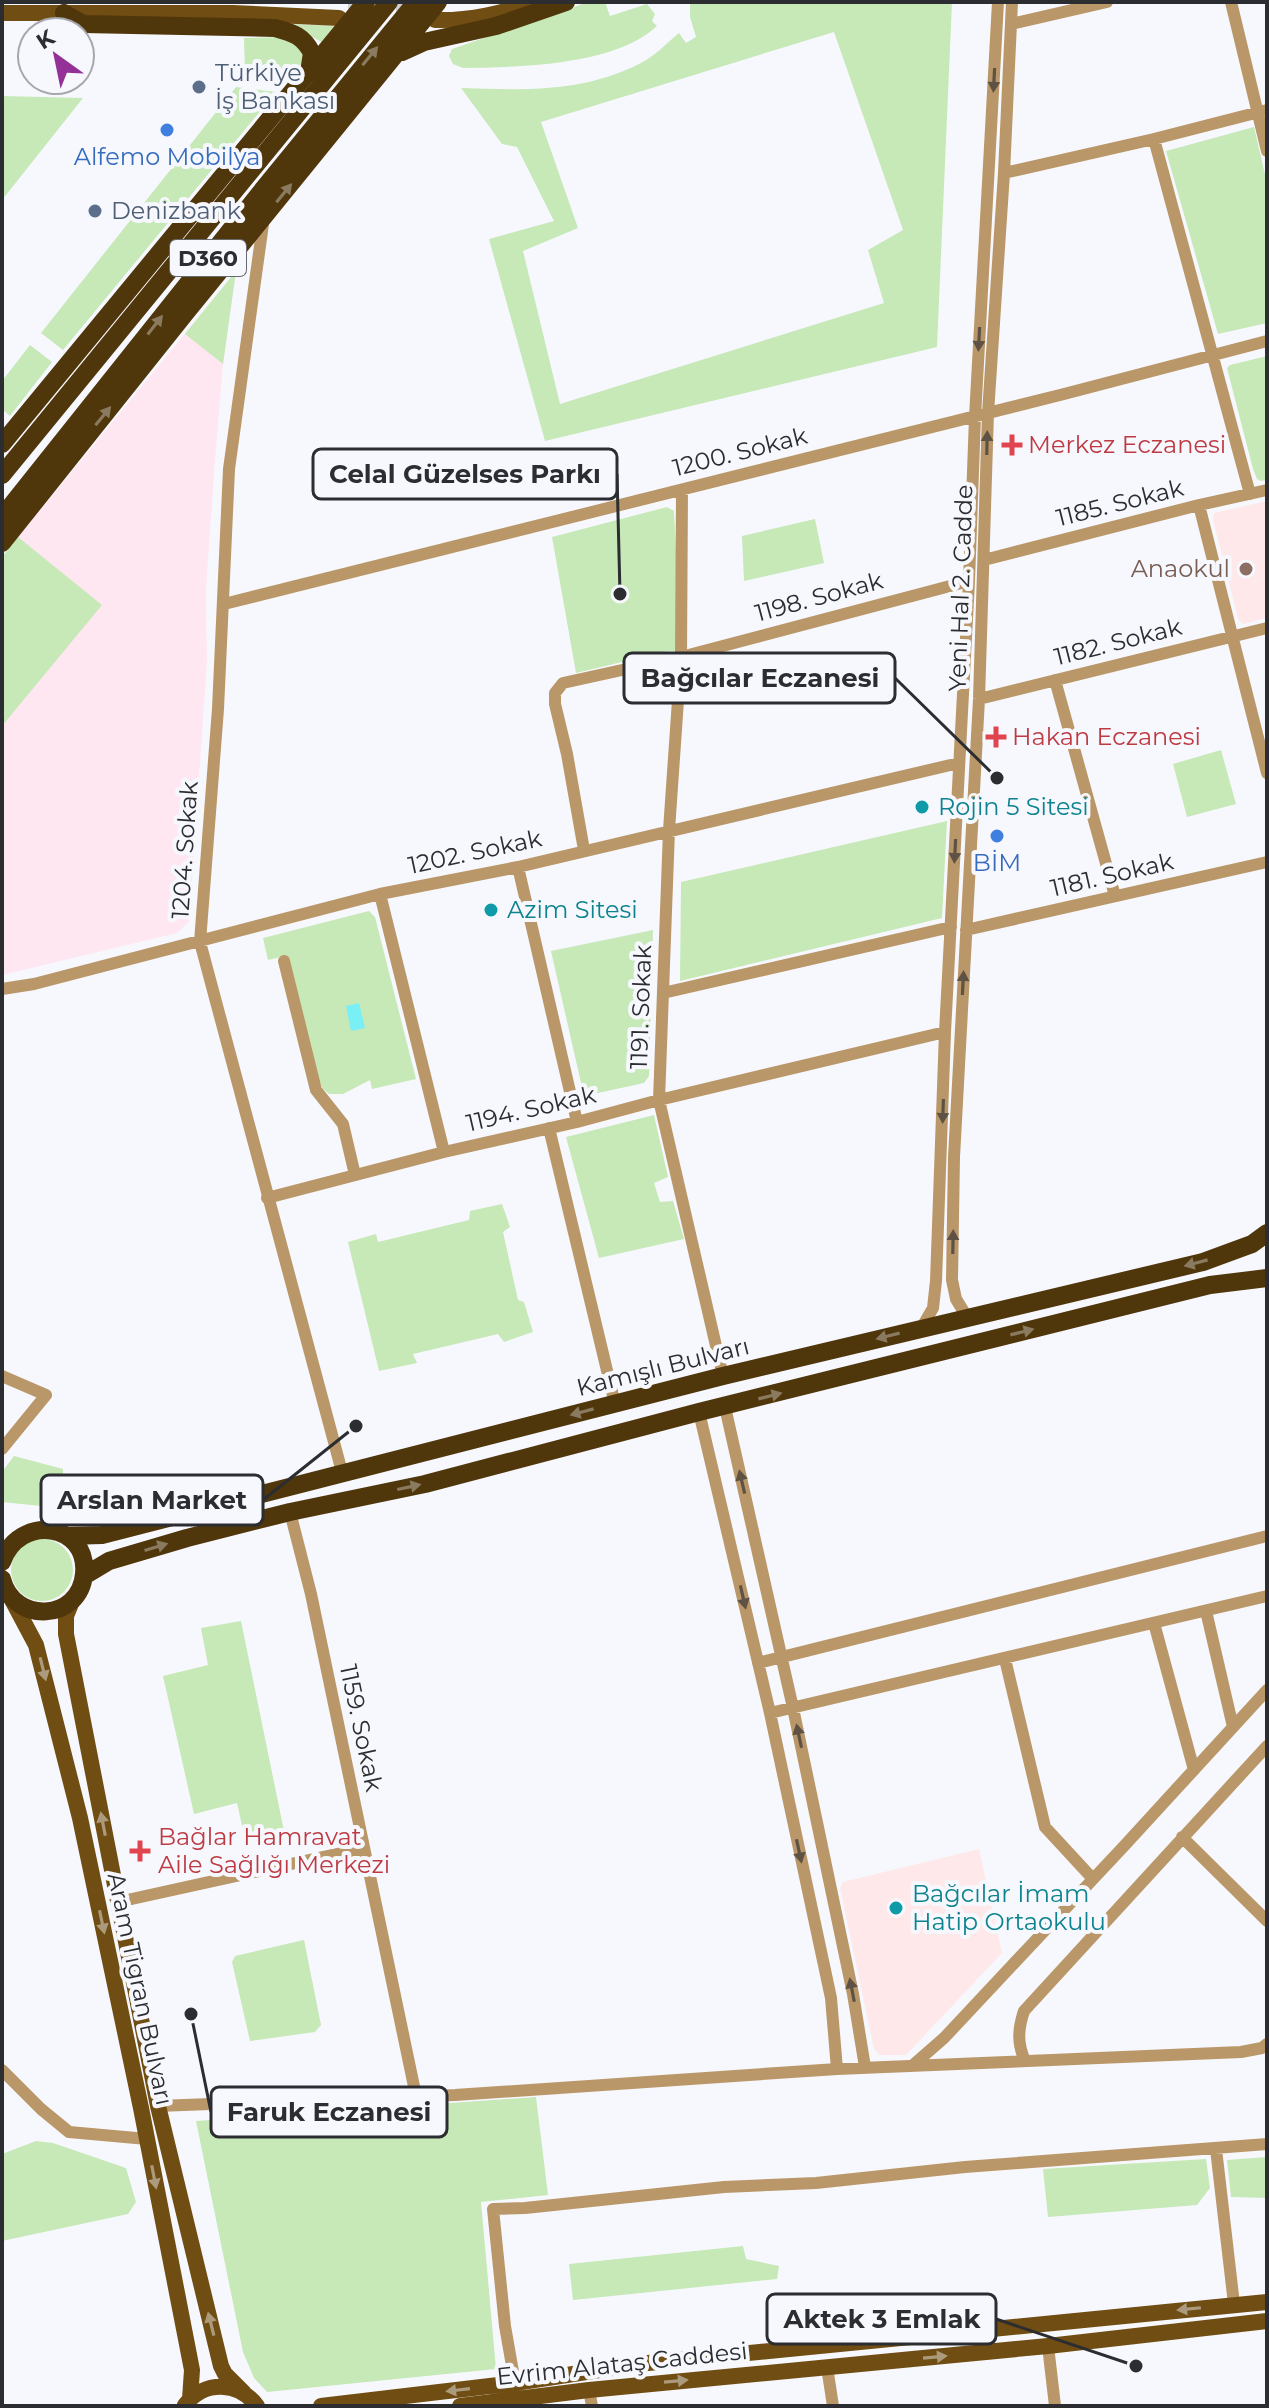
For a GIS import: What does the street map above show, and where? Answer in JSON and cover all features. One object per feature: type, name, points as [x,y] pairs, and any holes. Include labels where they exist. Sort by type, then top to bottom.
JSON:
[{"type":"highway","name":"D360","points":[[2,475],[389,2]]},
{"type":"highway","name":"D360","points":[[5,514],[416,2]]},
{"type":"highway","points":[[396,55],[424,42],[496,26],[566,2]]},
{"type":"highway","points":[[2,444],[309,74],[351,9]]},
{"type":"highway","points":[[2,543],[396,55],[439,11]]},
{"type":"highway","points":[[64,13],[83,24],[285,30],[307,43],[312,53],[309,74]]},
{"type":"highway","points":[[2,460],[48,388]]},
{"type":"highway","points":[[5,514],[84,440]]},
{"type":"highway","name":"Kamışlı Bulvarı","points":[[2,1535],[45,1529],[67,1536],[102,1535],[723,1376],[1203,1262],[1252,1244],[1267,1233]]},
{"type":"highway","points":[[84,1576],[109,1561],[290,1512],[425,1484],[699,1412],[1210,1285],[1267,1278]]},
{"type":"highway","points":[[2,1562],[13,1541],[22,1534]]},
{"type":"highway","points":[[5,1587],[22,1607],[35,1612],[49,1612],[73,1599],[81,1588],[84,1576],[81,1554],[67,1536]]},
{"type":"main road","points":[[93,2],[351,9]]},
{"type":"main road","points":[[439,11],[470,14],[513,2]]},
{"type":"main road","points":[[439,11],[460,21],[499,14],[535,2]]},
{"type":"main road","points":[[2,13],[233,13],[351,9]]},
{"type":"main road","name":"Aram Tigran Bulvarı","points":[[5,1587],[36,1645],[80,1818],[192,2370],[187,2402]]},
{"type":"main road","points":[[73,1599],[66,1616],[66,1634],[158,2106],[221,2366],[253,2402]]},
{"type":"main road","points":[[321,2406],[515,2383],[638,2364],[1267,2302]]},
{"type":"main road","name":"Evrim Alataş Caddesi","points":[[460,2406],[590,2398],[827,2367],[1267,2321]]},
{"type":"main road","points":[[187,2402],[202,2390],[216,2386],[230,2387],[253,2402]]},
{"type":"street","points":[[922,1327],[933,1308],[936,1281],[945,1032],[998,2]]},
{"type":"street","name":"Yeni Hal 2. Cadde","points":[[967,1317],[956,1299],[952,1280],[954,1157],[979,699],[988,413],[1012,2]]},
{"type":"street","points":[[1011,24],[1107,2]]},
{"type":"street","points":[[1231,2],[1262,111],[1267,151]]},
{"type":"street","points":[[1004,173],[1262,111]]},
{"type":"street","points":[[1154,139],[1250,494]]},
{"type":"street","name":"1204. Sokak","points":[[264,216],[229,469],[224,604],[200,942],[342,1472]]},
{"type":"street","name":"1200. Sokak","points":[[224,604],[1267,341]]},
{"type":"street","name":"1191. Sokak","points":[[682,490],[681,657],[669,830],[659,1100],[723,1376]]},
{"type":"street","name":"1185. Sokak","points":[[984,560],[1267,490]]},
{"type":"street","points":[[1199,505],[1267,773]]},
{"type":"street","name":"1198. Sokak","points":[[584,850],[555,704],[555,693],[563,683],[681,657],[969,581]]},
{"type":"street","name":"1182. Sokak","points":[[979,699],[1267,628]]},
{"type":"street","points":[[1055,680],[1115,896]]},
{"type":"street","name":"1202. Sokak","points":[[2,989],[34,984],[380,894],[518,867],[959,763]]},
{"type":"street","name":"1181. Sokak","points":[[966,930],[1267,862]]},
{"type":"street","points":[[518,867],[577,1122]]},
{"type":"street","points":[[380,894],[444,1152]]},
{"type":"street","points":[[663,993],[951,927]]},
{"type":"street","points":[[284,961],[316,1090],[343,1124],[355,1175]]},
{"type":"street","name":"1194. Sokak","points":[[267,1198],[444,1152],[945,1032]]},
{"type":"street","points":[[549,1128],[615,1404]]},
{"type":"street","points":[[2,1376],[46,1395],[2,1449]]},
{"type":"street","points":[[725,1407],[793,1708],[853,1994],[865,2067]]},
{"type":"street","points":[[699,1412],[770,1713],[831,1998],[837,2069]]},
{"type":"street","name":"1159. Sokak","points":[[290,1512],[311,1594],[416,2096]]},
{"type":"street","points":[[758,1663],[1267,1536]]},
{"type":"street","points":[[770,1713],[1267,1596]]},
{"type":"street","points":[[1206,1611],[1233,1727]]},
{"type":"street","points":[[1154,1623],[1194,1770]]},
{"type":"street","points":[[1005,1659],[1045,1827],[1093,1879]]},
{"type":"street","points":[[912,2066],[944,2038],[1267,1690]]},
{"type":"street","points":[[1025,2061],[1019,2048],[1019,2028],[1024,2011],[1267,1746]]},
{"type":"street","points":[[1182,1837],[1267,1921]]},
{"type":"street","points":[[118,1902],[364,1848]]},
{"type":"street","points":[[158,2106],[416,2096],[865,2067],[1241,2052],[1267,2044]]},
{"type":"street","points":[[2,2070],[69,2132],[147,2139]]},
{"type":"street","points":[[515,2383],[505,2326],[493,2209],[724,2187],[816,2183],[965,2167],[1267,2144]]},
{"type":"street","points":[[1216,2149],[1234,2304]]},
{"type":"street","points":[[1048,2346],[1055,2406]]},
{"type":"street","points":[[827,2367],[833,2406]]},
{"type":"shaded area","points":[[236,271],[223,364],[214,473],[206,590],[207,662],[189,922],[177,933],[2,975],[2,557]]},
{"type":"shaded area","name":"Anaokul","points":[[1267,501],[1267,618],[1243,624],[1238,619],[1213,520],[1214,513]]},
{"type":"shaded area","points":[[979,1849],[1002,1953],[906,2055],[879,2055],[874,2049],[840,1888],[843,1882]]},
{"type":"green space","points":[[588,2],[605,2],[610,16],[647,4],[655,14],[652,21],[657,26],[639,39],[616,49],[565,62],[463,68],[453,64],[449,56],[452,49]]},
{"type":"green space","points":[[690,2],[952,2],[937,347],[545,441],[489,239],[554,221],[517,147],[502,144],[461,88],[552,88],[596,80],[645,61],[679,33],[686,43],[696,37],[690,17]],"holes":[[[834,32],[903,230],[868,250],[884,303],[560,404],[523,251],[578,228],[541,122]]]},
{"type":"green space","points":[[290,24],[336,26],[323,43]]},
{"type":"green space","points":[[244,38],[295,38],[305,57],[295,73],[288,77],[245,73]]},
{"type":"green space","points":[[236,87],[276,92],[63,350],[41,333]]},
{"type":"green space","points":[[2,96],[83,98],[2,200]]},
{"type":"green space","points":[[1254,127],[1267,183],[1267,323],[1218,334],[1166,151]]},
{"type":"green space","points":[[236,271],[223,364],[185,334]]},
{"type":"green space","points":[[30,345],[52,362],[10,416],[2,409],[2,381]]},
{"type":"green space","points":[[1267,356],[1267,480],[1261,481],[1253,469],[1227,368]]},
{"type":"green space","points":[[667,507],[674,511],[681,651],[668,651],[576,673],[552,537]]},
{"type":"green space","points":[[815,519],[824,563],[744,581],[742,536]]},
{"type":"green space","points":[[18,537],[102,605],[2,726],[2,557]]},
{"type":"green space","points":[[1221,750],[1236,804],[1187,817],[1173,764]]},
{"type":"green space","points":[[947,821],[942,918],[680,981],[681,882]]},
{"type":"green space","points":[[369,911],[375,917],[416,1079],[372,1089],[370,1080],[343,1094],[329,1094],[318,1078],[285,956],[268,960],[263,938]]},
{"type":"green space","points":[[653,930],[649,1076],[644,1083],[584,1096],[551,951]]},
{"type":"green space","points":[[654,1115],[668,1177],[654,1183],[660,1202],[673,1201],[684,1239],[599,1258],[566,1137]]},
{"type":"green space","points":[[502,1204],[510,1227],[503,1232],[518,1300],[524,1302],[533,1332],[504,1342],[498,1334],[413,1354],[417,1363],[379,1371],[348,1242],[376,1234],[378,1242],[469,1220],[470,1211]]},
{"type":"green space","points":[[14,1456],[63,1469],[63,1479],[143,1492],[142,1498],[51,1507],[2,1502],[2,1472]]},
{"type":"green space","points":[[42,1539],[64,1548],[73,1570],[64,1592],[42,1601],[20,1592],[11,1570],[20,1548]]},
{"type":"green space","points":[[241,1621],[284,1831],[245,1839],[237,1803],[194,1814],[163,1676],[208,1665],[201,1628]]},
{"type":"green space","points":[[304,1940],[321,2025],[315,2032],[250,2041],[232,1962],[235,1956]]},
{"type":"green space","points":[[536,2097],[548,2195],[481,2202],[496,2369],[267,2392],[254,2378],[243,2352],[196,2121]]},
{"type":"green space","points":[[36,2141],[53,2143],[126,2168],[136,2202],[128,2214],[2,2241],[2,2154]]},
{"type":"green space","points":[[1267,2157],[1267,2198],[1231,2197],[1227,2160]]},
{"type":"green space","points":[[1206,2159],[1210,2188],[1197,2205],[1048,2217],[1043,2169]]},
{"type":"green space","points":[[743,2246],[746,2259],[779,2266],[777,2279],[573,2300],[569,2264]]},
{"type":"water","points":[[359,1003],[365,1028],[351,1031],[346,1006]]},
{"type":"tunnel","points":[[348,7],[444,11]]},
{"type":"place","name":"Türkiye İş Bankası","points":[[199,87]]},
{"type":"place","name":"Alfemo Mobilya","points":[[167,130]]},
{"type":"place","name":"Denizbank","points":[[95,211]]},
{"type":"place","name":"Merkez Eczanesi","points":[[1012,445]]},
{"type":"place","name":"Anaokul","points":[[1246,569]]},
{"type":"place","name":"Celal Güzelses Parkı","points":[[620,594]]},
{"type":"place","name":"Hakan Eczanesi","points":[[996,737]]},
{"type":"place","name":"Bağcılar Eczanesi","points":[[997,778]]},
{"type":"place","name":"Rojin 5 Sitesi","points":[[922,807]]},
{"type":"place","name":"BİM","points":[[997,836]]},
{"type":"place","name":"Azim Sitesi","points":[[491,910]]},
{"type":"place","name":"Arslan Market","points":[[356,1426]]},
{"type":"place","name":"Bağlar Hamravat Aile Sağlığı Merkezi","points":[[140,1851]]},
{"type":"place","name":"Bağcılar İmam Hatip Ortaokulu","points":[[896,1908]]},
{"type":"place","name":"Faruk Eczanesi","points":[[191,2014]]},
{"type":"place","name":"Aktek 3 Emlak","points":[[1136,2366]]}]
